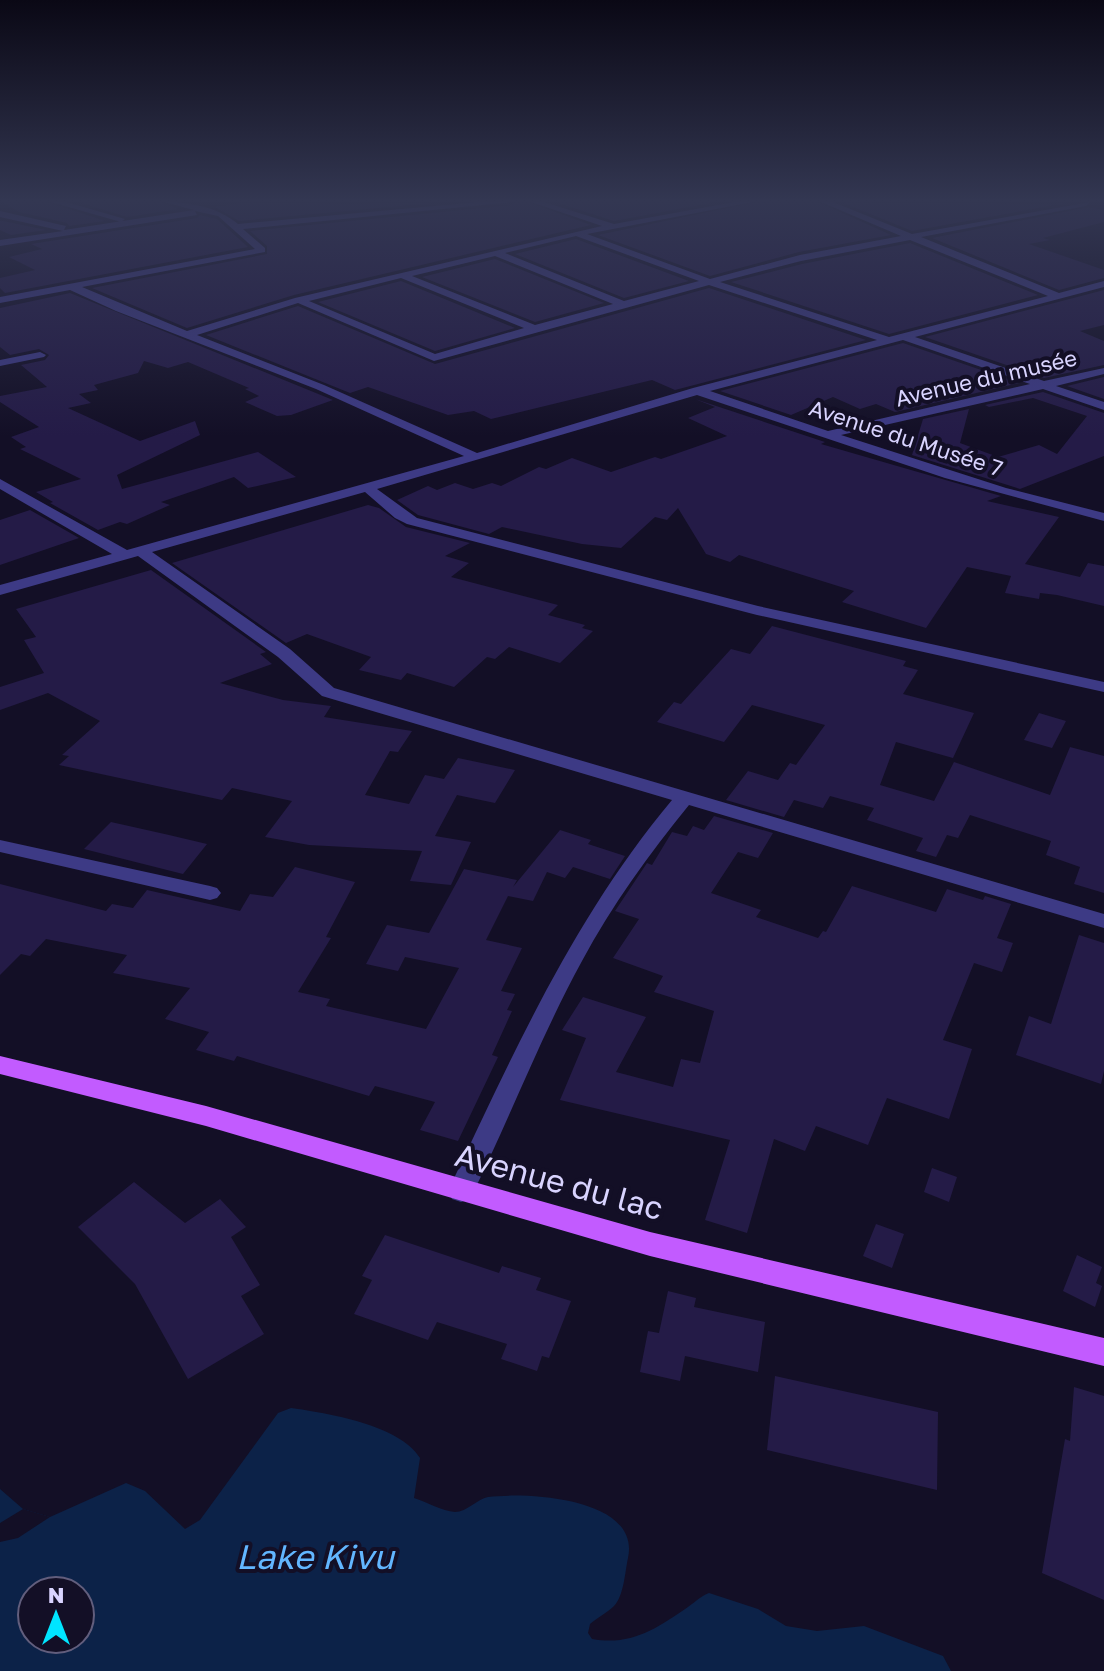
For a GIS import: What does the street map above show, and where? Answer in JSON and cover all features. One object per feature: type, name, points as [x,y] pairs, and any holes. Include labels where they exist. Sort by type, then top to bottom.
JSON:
[{"type":"main road","name":"Avenue du lac","points":[[0,1065],[206,1116],[650,1244],[1104,1352]]},
{"type":"street","points":[[0,300],[103,280]]},
{"type":"street","points":[[186,335],[299,300],[381,280]]},
{"type":"street","points":[[414,280],[534,328]]},
{"type":"street","points":[[563,280],[625,305]]},
{"type":"street","points":[[705,280],[889,341]]},
{"type":"street","points":[[299,300],[431,358],[718,280]]},
{"type":"street","points":[[1019,280],[1058,296]]},
{"type":"street","points":[[0,590],[476,457],[697,391],[1104,284]]},
{"type":"street","points":[[71,286],[320,387],[476,457]]},
{"type":"street","points":[[904,337],[1104,406]]},
{"type":"street","points":[[0,363],[40,355]]},
{"type":"street","name":"Avenue du musée","points":[[831,434],[1104,371]]},
{"type":"street","name":"Avenue du Musée 7","points":[[697,391],[980,484],[1104,517]]},
{"type":"street","points":[[0,483],[133,553],[284,653],[328,692],[1104,921]]},
{"type":"street","points":[[367,487],[400,515],[412,521],[757,610],[1104,687]]},
{"type":"street","points":[[461,1191],[569,965],[597,917],[662,824],[686,796]]},
{"type":"street","points":[[0,846],[210,893]]},
{"type":"water","name":"Lake Kivu","points":[[291,1408],[324,1413],[380,1429],[410,1447],[420,1458],[414,1498],[445,1510],[459,1511],[488,1497],[528,1496],[578,1503],[600,1511],[617,1522],[627,1538],[624,1583],[614,1606],[590,1624],[588,1633],[592,1639],[619,1640],[643,1634],[709,1593],[758,1609],[786,1626],[817,1631],[864,1626],[943,1656],[951,1671],[0,1671],[0,1489],[23,1509],[50,1517],[126,1483],[145,1491],[185,1529],[200,1520],[278,1413]]},
{"type":"pier","points":[[23,1509],[50,1517],[18,1538],[0,1542],[0,1523]]},
{"type":"building","points":[[0,280],[74,280],[5,293],[0,288]]},
{"type":"building","points":[[133,280],[358,280],[294,295],[187,328],[92,288]]},
{"type":"building","points":[[429,280],[547,280],[604,303],[535,322]]},
{"type":"building","points":[[579,280],[689,281],[624,298]]},
{"type":"building","points":[[1001,280],[1038,295],[889,334],[731,282]]},
{"type":"building","points":[[1035,280],[1097,280],[1059,290]]},
{"type":"building","points":[[401,281],[515,328],[435,351],[318,302]]},
{"type":"building","points":[[709,288],[866,340],[675,390],[652,380],[491,419],[474,411],[448,415],[368,387],[350,393],[206,335],[298,306],[435,364]]},
{"type":"building","points":[[1104,290],[1104,325],[1080,331],[1104,341],[1104,365],[1044,378],[925,337]]},
{"type":"building","points":[[70,293],[333,400],[291,415],[277,416],[245,402],[259,396],[245,389],[249,388],[188,362],[168,368],[144,361],[138,373],[94,385],[98,390],[79,394],[91,403],[68,408],[140,441],[195,421],[200,435],[117,475],[122,489],[258,452],[296,477],[248,488],[234,477],[161,502],[170,505],[127,524],[120,522],[98,530],[36,492],[81,479],[20,449],[26,447],[11,437],[39,427],[0,402],[0,396],[47,387],[21,365],[45,360],[49,355],[39,349],[10,355],[0,347],[0,308]]},
{"type":"building","points":[[903,343],[1019,383],[895,412],[876,404],[860,409],[833,397],[791,415],[720,391]]},
{"type":"building","points":[[1104,377],[1104,399],[1067,386]]},
{"type":"building","points":[[1043,392],[1104,413],[1104,456],[1020,489],[912,455],[923,419],[969,409],[960,443],[998,457],[1039,445],[1057,454],[1087,416],[1033,398],[989,407],[985,405]]},
{"type":"building","points":[[695,399],[825,442],[821,444],[1001,496],[987,501],[1059,517],[1025,564],[1080,577],[1088,563],[1104,566],[1104,606],[1057,595],[1040,593],[1039,599],[1005,593],[1011,576],[967,567],[926,628],[842,602],[854,591],[739,555],[730,562],[706,554],[678,508],[667,520],[655,517],[621,548],[582,544],[502,527],[489,534],[418,515],[397,500],[428,486],[437,490],[455,483],[473,489],[492,483],[501,486],[539,467],[546,469],[572,458],[611,472],[655,457],[661,459],[727,436],[688,418],[715,407]]},
{"type":"building","points":[[368,505],[379,508],[406,527],[470,543],[445,556],[469,563],[451,577],[558,605],[548,615],[585,625],[582,628],[593,631],[560,663],[509,647],[495,659],[487,657],[454,687],[407,673],[401,680],[359,670],[371,657],[307,634],[286,643],[172,563]]},
{"type":"building","points":[[30,510],[79,538],[0,565],[0,520]]},
{"type":"building","points":[[151,570],[266,652],[260,654],[272,664],[220,683],[283,700],[331,706],[324,717],[412,731],[398,752],[390,751],[365,795],[409,804],[425,775],[444,779],[458,758],[515,770],[495,803],[457,795],[435,836],[471,842],[451,885],[410,881],[422,851],[309,845],[265,837],[292,801],[232,788],[222,800],[59,765],[69,756],[62,755],[100,721],[48,693],[0,710],[0,687],[44,673],[24,640],[36,637],[16,609]]},
{"type":"building","points":[[772,626],[906,661],[903,666],[918,670],[903,694],[974,713],[953,758],[896,742],[880,785],[934,801],[954,762],[1050,795],[1070,747],[1104,756],[1104,893],[1074,884],[1080,867],[1046,855],[1051,841],[970,815],[958,838],[947,835],[936,857],[916,851],[923,838],[867,820],[874,808],[830,796],[823,808],[794,800],[784,817],[726,800],[748,771],[778,780],[790,763],[796,765],[825,725],[752,705],[724,742],[657,722],[674,702],[681,704],[731,649],[750,654]]},
{"type":"building","points":[[1039,713],[1066,721],[1052,748],[1024,740]]},
{"type":"building","points":[[714,816],[773,833],[758,858],[738,852],[711,893],[761,910],[756,917],[818,938],[823,931],[826,932],[852,886],[936,912],[947,889],[983,900],[985,896],[1011,904],[997,938],[1013,943],[1002,972],[974,963],[943,1040],[972,1049],[949,1119],[887,1098],[868,1145],[816,1126],[805,1151],[774,1139],[747,1233],[705,1220],[730,1140],[560,1100],[586,1038],[562,1030],[583,997],[646,1017],[616,1072],[673,1087],[681,1059],[700,1063],[714,1011],[654,992],[663,976],[613,958],[639,919],[615,911],[647,863],[652,865],[672,832],[687,836],[693,826],[704,830]]},
{"type":"building","points":[[111,822],[207,844],[183,874],[84,849]]},
{"type":"building","points":[[560,830],[591,840],[588,844],[625,856],[610,879],[573,867],[565,878],[547,872],[533,901],[508,896],[486,940],[522,948],[501,991],[515,994],[507,1010],[512,1011],[492,1055],[498,1057],[458,1141],[420,1130],[435,1102],[375,1086],[369,1096],[237,1056],[234,1061],[196,1050],[209,1032],[165,1019],[190,988],[113,973],[127,955],[46,939],[30,956],[21,954],[0,975],[0,884],[106,911],[112,904],[133,908],[147,890],[240,911],[250,894],[273,897],[295,867],[355,882],[326,937],[331,938],[298,992],[330,999],[326,1006],[426,1029],[459,968],[405,957],[398,971],[366,964],[387,925],[429,933],[464,869],[517,880],[513,887]]},
{"type":"building","points":[[1079,935],[1104,943],[1104,1071],[1101,1084],[1016,1055],[1029,1016],[1051,1024]]},
{"type":"building","points":[[932,1168],[957,1177],[949,1202],[924,1192]]},
{"type":"building","points":[[134,1182],[185,1223],[220,1199],[246,1227],[231,1237],[260,1285],[241,1296],[264,1334],[188,1379],[135,1284],[78,1227]]},
{"type":"building","points":[[876,1224],[904,1234],[892,1268],[863,1256]]},
{"type":"building","points":[[385,1235],[499,1273],[502,1266],[541,1278],[536,1290],[571,1301],[549,1358],[542,1356],[537,1371],[501,1359],[507,1344],[437,1322],[428,1340],[354,1314],[372,1280],[362,1276]]},
{"type":"building","points":[[1077,1255],[1102,1267],[1096,1283],[1102,1286],[1095,1307],[1063,1291]]},
{"type":"building","points":[[668,1291],[696,1298],[694,1307],[765,1322],[758,1372],[685,1356],[680,1381],[640,1372],[648,1331],[659,1333]]},
{"type":"building","points":[[775,1376],[938,1412],[937,1490],[767,1450]]},
{"type":"building","points":[[1074,1387],[1104,1396],[1104,1600],[1042,1573],[1065,1439],[1070,1441]]}]
